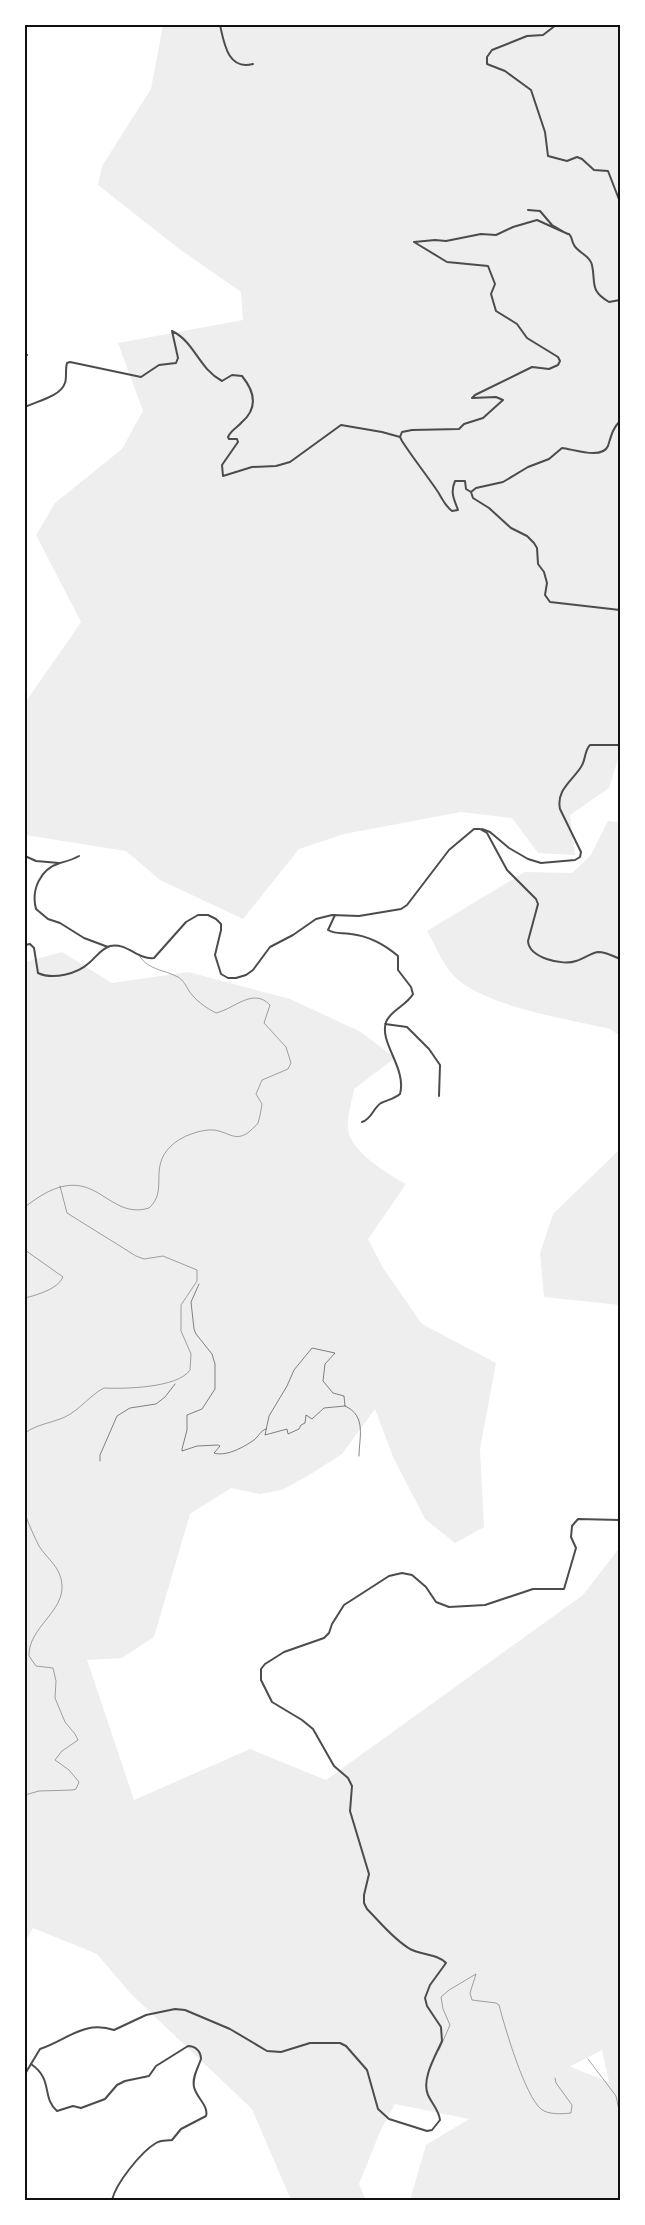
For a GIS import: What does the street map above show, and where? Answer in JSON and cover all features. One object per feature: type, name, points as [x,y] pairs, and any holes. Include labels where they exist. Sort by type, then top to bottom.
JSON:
[{"type":"street","points":[[220,25],[227,51],[232,59],[238,64],[246,66],[253,64]]},
{"type":"street","points":[[556,25],[543,35],[527,36],[492,50],[487,57],[487,64],[506,71],[531,90],[545,132],[548,156],[567,161],[577,157],[594,170],[608,171],[620,202]]},
{"type":"street","points":[[528,210],[540,211],[552,225],[568,234],[575,246],[592,263],[592,283],[596,290],[609,302],[620,300]]},
{"type":"street","points":[[400,437],[402,432],[459,428],[464,424],[483,418],[503,400],[496,397],[472,398],[476,395],[532,367],[549,369],[558,365],[560,361],[552,353],[526,338],[516,324],[496,311],[491,294],[495,284],[488,266],[447,262],[414,242],[446,241],[481,234],[496,235],[537,220],[568,234]]},
{"type":"street","points":[[25,407],[55,395],[61,390],[65,382],[67,364],[70,362],[118,371],[137,377],[145,375],[159,365],[176,363],[178,358],[172,331],[188,343],[207,371],[213,376],[222,381],[232,375],[242,376],[254,401],[247,417],[228,437],[237,439],[238,442],[222,465],[223,476],[252,467],[276,466],[290,462],[341,426],[382,432],[400,437],[424,475],[438,491],[444,504],[450,510],[458,510],[454,503],[452,492],[455,481],[465,481],[466,489],[471,492],[473,498],[489,508],[511,528],[527,536],[534,543],[537,548],[538,564],[544,572],[547,583],[545,595],[550,602],[620,610]]},
{"type":"street","points":[[471,492],[476,488],[502,482],[528,466],[549,458],[562,448],[590,453],[603,452],[607,449],[612,431],[620,421]]},
{"type":"street","points":[[25,945],[30,944],[34,948],[38,973],[45,976],[57,976],[80,970],[108,947],[116,945],[126,947],[139,956],[148,959],[154,958],[186,922],[198,915],[208,915],[221,924],[215,955],[216,964],[221,974],[228,978],[236,978],[253,970],[270,947],[293,935],[316,918],[335,915],[359,916],[401,909],[411,901],[449,850],[474,829],[490,832],[509,848],[528,859],[541,863],[575,860],[580,857],[581,852],[560,809],[558,802],[560,795],[581,768],[590,745],[620,745]]},
{"type":"street","points":[[480,829],[490,837],[507,870],[536,899],[538,909],[528,941],[528,947],[533,953],[540,957],[566,962],[575,962],[595,952],[602,952],[620,959]]},
{"type":"street","points":[[25,856],[36,861],[59,863]]},
{"type":"street","points":[[79,856],[59,863],[46,871],[38,880],[34,894],[36,909],[48,920],[60,924],[84,938],[108,947]]},
{"type":"street","points":[[335,915],[328,930],[335,934],[352,934],[371,939],[386,946],[398,956],[398,970],[411,987],[413,994],[406,1004],[389,1017],[385,1024],[388,1046],[402,1079],[400,1094],[390,1101],[381,1103],[367,1120],[362,1122]]},
{"type":"street","points":[[385,1024],[407,1027],[430,1049],[440,1065],[439,1096]]},
{"type":"street","points":[[25,2074],[40,2048],[55,2044],[87,2027],[105,2027],[114,2030],[146,2015],[163,2010],[185,2010],[230,2029],[267,2051],[281,2052],[310,2043],[340,2043],[346,2046],[367,2070],[378,2109],[389,2119],[427,2131],[432,2130],[440,2120],[439,2112],[426,2092],[426,2083],[442,2041],[441,2027],[425,1998],[430,1985],[446,1963],[443,1959],[418,1953],[409,1948],[367,1909],[364,1903],[364,1895],[369,1874],[350,1812],[352,1786],[348,1778],[334,1766],[313,1730],[302,1720],[272,1702],[261,1680],[261,1669],[265,1664],[284,1652],[324,1638],[329,1633],[332,1624],[344,1605],[389,1576],[402,1573],[412,1575],[426,1587],[436,1602],[450,1607],[485,1605],[533,1589],[564,1589],[576,1548],[571,1537],[572,1526],[578,1519],[620,1520]]},
{"type":"street","points":[[31,2064],[42,2074],[47,2084],[49,2098],[57,2112],[73,2106],[81,2108],[105,2098],[117,2085],[125,2081],[149,2076],[156,2066],[188,2046],[198,2050],[201,2059],[194,2075],[194,2087],[207,2110],[206,2116],[182,2129],[172,2140],[159,2142],[143,2154],[120,2183],[112,2200]]},
{"type":"lane","points":[[25,1207],[60,1186],[78,1185],[89,1187],[133,1211],[149,1208],[158,1195],[160,1162],[171,1146],[183,1138],[206,1131],[216,1130],[233,1137],[243,1136],[258,1122],[262,1104],[256,1098],[256,1094],[262,1080],[288,1069],[291,1063],[286,1047],[264,1023],[270,1005],[266,1001],[254,997],[248,998],[216,1013],[191,995],[184,981],[144,963],[139,956]]},
{"type":"lane","points":[[25,1433],[37,1426],[66,1416],[84,1406],[104,1388],[143,1388],[182,1377],[190,1370],[191,1354],[182,1335],[181,1304],[197,1281],[198,1270],[163,1256],[144,1259],[127,1251],[67,1213],[60,1186]]},
{"type":"lane","points":[[25,1250],[63,1277],[52,1287],[25,1298]]},
{"type":"lane","points":[[25,1514],[39,1545],[59,1572],[62,1585],[59,1599],[30,1645],[29,1656],[36,1666],[53,1668],[56,1682],[55,1698],[65,1722],[78,1740],[62,1751],[55,1760],[69,1770],[78,1782],[76,1789],[73,1790],[39,1791],[25,1795]]},
{"type":"lane","points":[[438,2050],[450,2025],[441,1997],[444,1992],[476,1974],[470,1993],[472,2000],[499,2005],[503,2022],[524,2081],[535,2102],[541,2109],[549,2113],[571,2113],[572,2105],[556,2083],[555,2078]]},
{"type":"lane","points":[[588,2058],[616,2096],[620,2115]]},
{"type":"path","points":[[199,1281],[191,1302],[194,1329],[212,1354],[215,1364],[215,1389],[202,1408],[187,1415],[187,1430],[182,1451],[197,1446],[218,1445],[220,1446],[215,1453],[234,1451],[254,1440],[263,1430],[268,1429]]},
{"type":"path","points":[[345,1406],[344,1396],[333,1393],[323,1381],[325,1364],[335,1353],[312,1348],[294,1370],[287,1386],[268,1416],[266,1423],[268,1429],[265,1435],[287,1429],[288,1434],[300,1429],[300,1425],[305,1423],[306,1414],[312,1419],[324,1408],[345,1406],[356,1413],[361,1427],[359,1456]]},
{"type":"path","points":[[100,1462],[100,1454],[117,1416],[130,1408],[156,1404],[165,1397],[182,1377]]},
{"type":"shaded area","points":[[163,25],[620,25],[620,753],[609,788],[570,815],[575,855],[538,853],[512,818],[461,812],[344,834],[299,849],[243,919],[160,880],[126,851],[25,835],[25,703],[81,622],[36,535],[55,503],[122,449],[143,411],[118,343],[243,320],[241,292],[178,248],[98,185],[102,166],[151,89]]},
{"type":"shaded area","points":[[608,821],[620,822],[620,1036],[610,1029],[549,1016],[503,1003],[465,985],[448,970],[427,931],[525,872],[572,873],[591,855]]},
{"type":"shaded area","points":[[62,952],[112,983],[188,972],[290,999],[361,1032],[395,1058],[354,1089],[349,1114],[348,1128],[355,1145],[371,1161],[406,1184],[368,1239],[383,1268],[422,1324],[496,1363],[480,1449],[484,1527],[455,1543],[425,1519],[393,1457],[375,1409],[342,1454],[306,1477],[282,1490],[260,1494],[231,1488],[190,1514],[154,1637],[122,1658],[87,1660],[134,1800],[250,1749],[326,1780],[583,1595],[620,1547],[620,2200],[410,2200],[426,2145],[469,2119],[395,2104],[380,2132],[359,2184],[366,2200],[291,2200],[252,2109],[131,1994],[97,1954],[33,1928],[25,1942],[25,962]],"holes":[[[602,2050],[609,2082],[571,2067],[571,2066]]]},
{"type":"shaded area","points":[[620,1149],[620,1305],[544,1297],[540,1253],[553,1214]]}]
